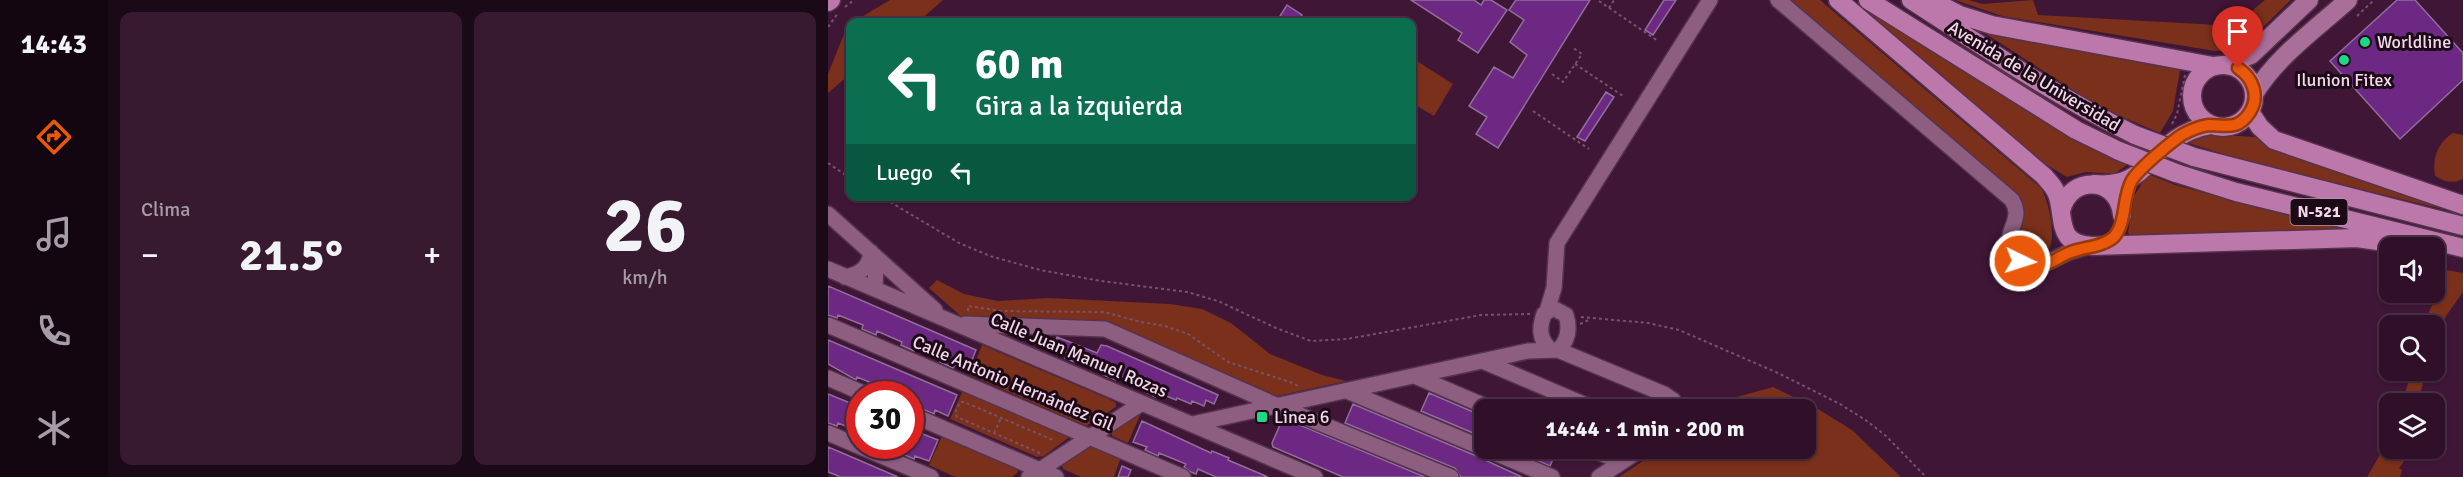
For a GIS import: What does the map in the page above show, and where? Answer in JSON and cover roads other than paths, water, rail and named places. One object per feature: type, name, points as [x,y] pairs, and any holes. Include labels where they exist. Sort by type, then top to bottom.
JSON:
[{"type":"highway","points":[[1838,0],[2044,176],[2054,187],[2062,219],[2072,239],[2092,246],[2357,238],[2379,241]]},
{"type":"highway","name":"Avenida de la Universidad","points":[[1868,0],[2076,130],[2119,151],[2176,173],[2236,192],[2463,248]]},
{"type":"highway","name":"Avenida de la Universidad","points":[[1911,0],[2021,72],[2093,114],[2136,135],[2194,157],[2463,226]]},
{"type":"highway","points":[[1930,0],[1960,15],[1992,25],[2236,67],[2246,74],[2253,85],[2252,103],[2260,127],[2274,140],[2463,205]]},
{"type":"highway","points":[[2220,65],[2203,71],[2196,79],[2192,91],[2193,104],[2200,117],[2211,125],[2233,126],[2242,121],[2252,103]]},
{"type":"highway","points":[[2092,246],[2114,236],[2121,225],[2124,201],[2133,179],[2177,138],[2193,104]]},
{"type":"highway","points":[[2177,138],[2211,125]]},
{"type":"highway","points":[[2062,219],[2065,198],[2072,191],[2084,185],[2111,186],[2133,179]]},
{"type":"highway","points":[[2094,184],[2114,194],[2121,205],[2122,215]]},
{"type":"highway","points":[[2445,251],[2463,254]]},
{"type":"main road","points":[[2220,65],[2251,55],[2309,0]]},
{"type":"main road","points":[[2252,103],[2264,78],[2278,62],[2353,8]]},
{"type":"street","points":[[1672,399],[1577,357],[1554,344],[1540,328],[1554,288],[1557,243],[1710,0]]},
{"type":"street","points":[[1778,0],[2012,200],[2017,216],[2010,242],[2013,253],[2020,261],[2030,265],[2045,265],[2059,257],[2092,246]]},
{"type":"street","points":[[828,214],[950,321],[1105,329],[1278,406],[1451,477]]},
{"type":"street","points":[[2059,257],[2062,219]]},
{"type":"street","points":[[845,277],[864,270],[871,252]]},
{"type":"street","points":[[871,252],[876,263],[881,292],[894,292],[900,279]]},
{"type":"street","name":"Calle Juan Manuel Rozas","points":[[828,269],[1315,477]]},
{"type":"street","points":[[1192,424],[1485,362],[1554,344],[1569,326],[1554,288]]},
{"type":"street","points":[[1547,311],[1553,309],[1563,313]]},
{"type":"street","name":"Calle Antonio Hernández Gil","points":[[828,325],[1183,477]]},
{"type":"street","points":[[1009,346],[1007,333],[1013,326]]},
{"type":"street","points":[[1485,362],[1571,399]]},
{"type":"street","points":[[1415,376],[1474,401]]},
{"type":"street","points":[[828,378],[846,386]]},
{"type":"street","points":[[1347,391],[1552,477]]},
{"type":"street","points":[[1318,397],[1315,410],[1319,423]]},
{"type":"street","points":[[1034,473],[1142,403]]},
{"type":"street","points":[[1226,439],[1225,428],[1231,415]]},
{"type":"street","points":[[924,421],[1034,473],[1056,477]]},
{"type":"street","points":[[828,433],[931,477]]},
{"type":"street","points":[[1615,459],[1622,462]]},
{"type":"street","points":[[1599,477],[1626,459]]},
{"type":"place","name":"Worldline","points":[[2365,42]]},
{"type":"place","name":"Ilunion Fitex","points":[[2344,60]]},
{"type":"place","name":"Linea 6","points":[[1262,417]]}]
